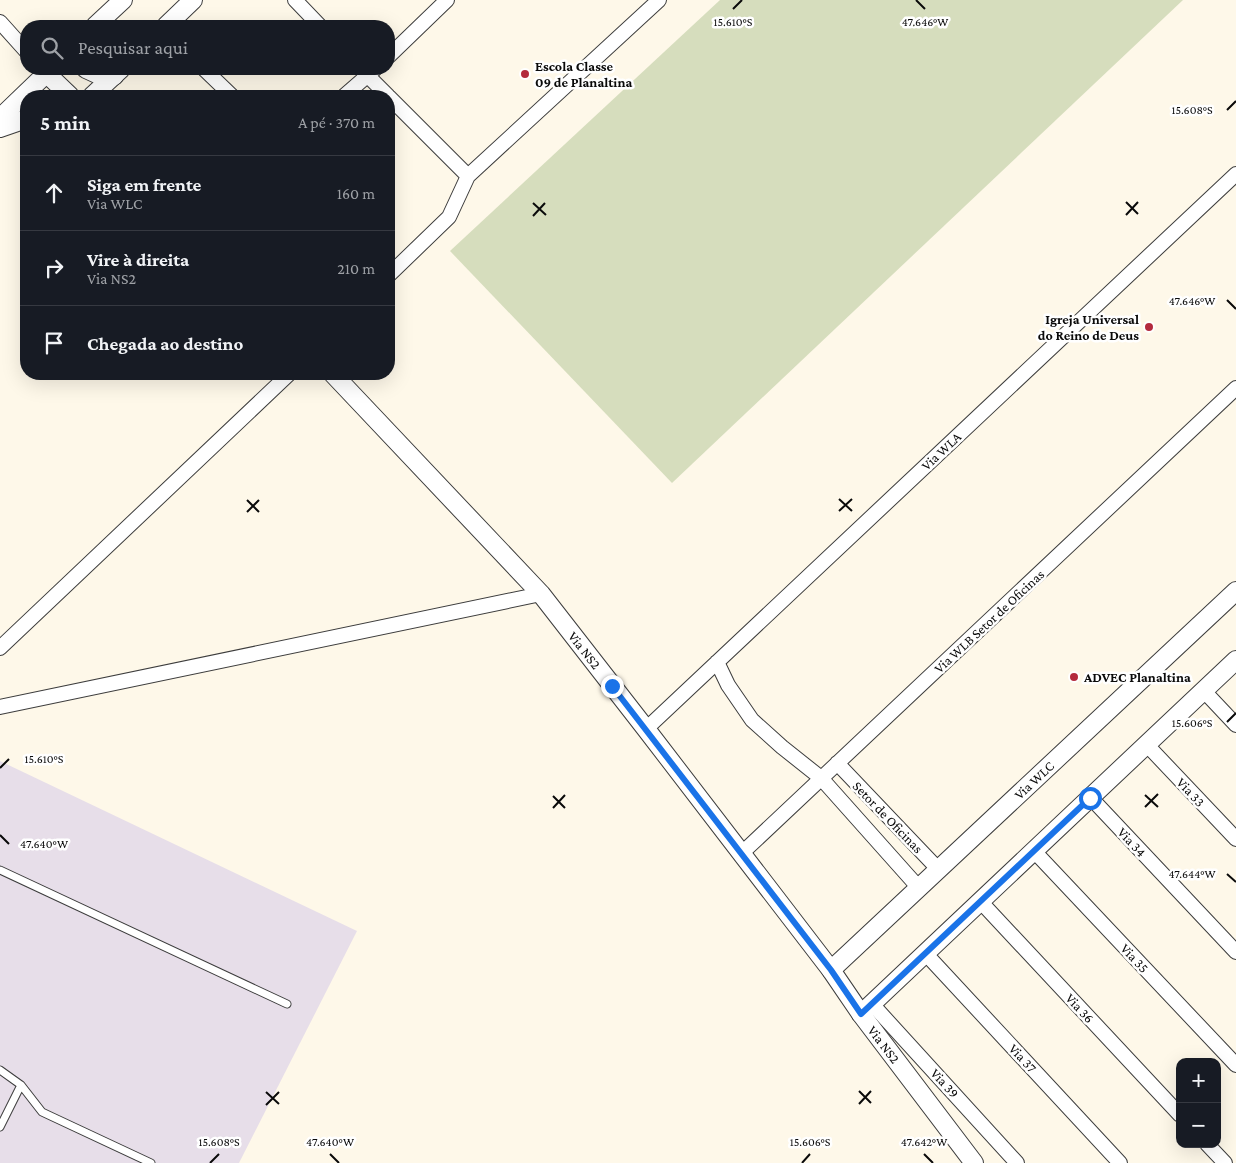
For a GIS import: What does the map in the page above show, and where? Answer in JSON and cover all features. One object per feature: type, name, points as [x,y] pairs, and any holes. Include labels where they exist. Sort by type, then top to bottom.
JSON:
[{"type":"street","points":[[101,20],[123,0]]},
{"type":"street","points":[[172,20],[193,0]]},
{"type":"street","points":[[295,0],[314,20]]},
{"type":"street","points":[[395,50],[448,0]]},
{"type":"street","points":[[395,264],[449,217],[468,176],[659,0]]},
{"type":"street","points":[[0,22],[20,44]]},
{"type":"street","points":[[27,90],[42,75]]},
{"type":"street","points":[[51,75],[65,90]]},
{"type":"street","points":[[98,90],[115,75]]},
{"type":"street","points":[[210,75],[226,90]]},
{"type":"street","points":[[350,90],[364,75]]},
{"type":"street","points":[[371,75],[383,90]]},
{"type":"street","points":[[0,118],[20,98]]},
{"type":"street","points":[[395,104],[468,176]]},
{"type":"street","points":[[0,128],[20,122]]},
{"type":"street","name":"Via WLA","points":[[646,729],[1236,174]]},
{"type":"street","points":[[0,648],[283,380]]},
{"type":"street","name":"Via NS2","points":[[339,380],[541,594],[831,970],[866,1009],[974,1163]]},
{"type":"street","name":"Via WLB Setor de Oficinas","points":[[742,853],[1233,396]]},
{"type":"street","name":"Via WLC","points":[[831,970],[1236,591]]},
{"type":"street","points":[[0,707],[541,594]]},
{"type":"street","points":[[866,1009],[1236,660]]},
{"type":"street","points":[[717,662],[728,685],[752,720],[821,778],[919,888]]},
{"type":"street","points":[[1204,691],[1236,725]]},
{"type":"street","name":"Via 33","points":[[1147,744],[1236,839]]},
{"type":"street","name":"Setor de Oficinas","points":[[837,763],[939,870]]},
{"type":"street","name":"Via 34","points":[[1090,798],[1236,952]]},
{"type":"street","name":"Via 35","points":[[1034,851],[1236,1065]]},
{"type":"street","name":"Via 36","points":[[980,901],[1176,1111]]},
{"type":"street","name":"Via 37","points":[[925,953],[1120,1163]]},
{"type":"street","name":"Via 39","points":[[866,1009],[1018,1163]]},
{"type":"street","points":[[1211,1148],[1224,1163]]},
{"type":"lane","points":[[0,870],[286,1004]]},
{"type":"lane","points":[[0,1070],[21,1085],[42,1112],[151,1163]]},
{"type":"lane","points":[[0,1127],[21,1085]]},
{"type":"shaded area","points":[[0,761],[357,931],[239,1163],[0,1163]]},
{"type":"green space","points":[[720,0],[1183,0],[672,483],[450,251]]},
{"type":"place","name":"Escola Classe 09 de Planaltina","points":[[525,74]]},
{"type":"place","name":"Igreja Universal do Reino de Deus","points":[[1149,327]]},
{"type":"place","name":"ADVEC Planaltina","points":[[1074,677]]},
{"type":"route","points":[[612,686],[831,970],[861,1014],[1090,798]]}]
